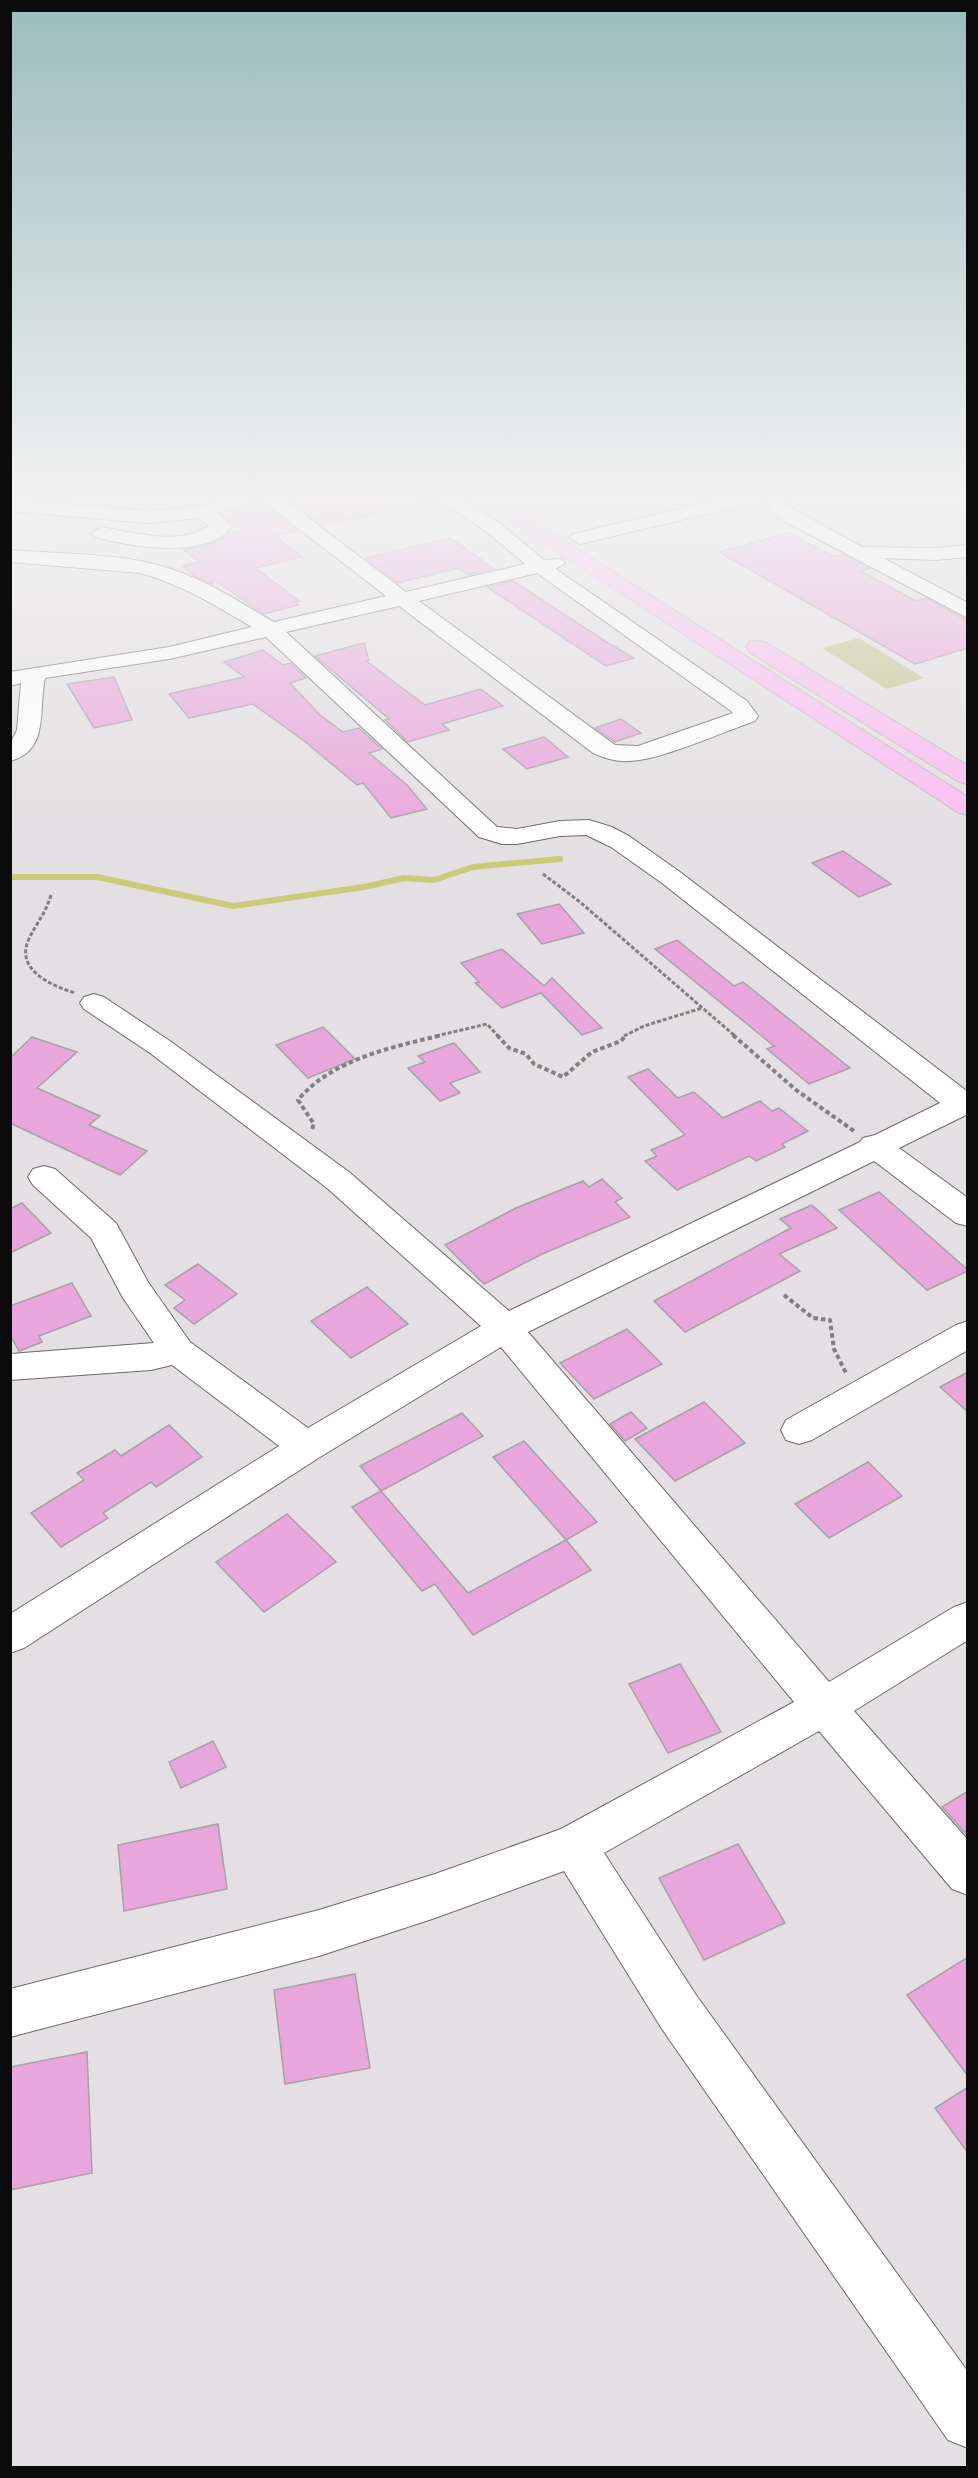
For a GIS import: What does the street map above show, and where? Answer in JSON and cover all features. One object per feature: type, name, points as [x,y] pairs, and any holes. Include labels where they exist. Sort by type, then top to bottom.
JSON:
[{"type":"main road","points":[[669,609],[968,808]]},
{"type":"main road","points":[[744,639],[964,772]]},
{"type":"street","points":[[10,1636],[307,1447],[505,1328],[874,1145],[964,1103],[618,841],[600,831],[585,827],[513,839],[499,838],[488,832],[270,629],[235,609]]},
{"type":"street","points":[[10,679],[35,673],[152,656],[355,609]]},
{"type":"street","points":[[419,609],[610,752],[632,755],[644,752],[747,716],[739,706],[600,609]]},
{"type":"street","points":[[10,754],[23,747],[28,738],[30,695],[35,673]]},
{"type":"street","points":[[94,1003],[160,1047],[293,1146],[387,1221],[505,1328],[824,1707],[968,1874]]},
{"type":"street","points":[[874,1145],[968,1215]]},
{"type":"street","points":[[44,1177],[104,1231],[135,1290],[178,1351],[307,1447]]},
{"type":"street","points":[[799,1430],[968,1334]]},
{"type":"street","points":[[10,1367],[140,1358],[178,1351]]},
{"type":"street","points":[[10,2013],[319,1933],[435,1896],[574,1846],[824,1707],[968,1619]]},
{"type":"street","points":[[574,1846],[679,2012],[968,2420]]},
{"type":"path","points":[[543,874],[580,902],[796,1089],[874,1145]]},
{"type":"path","points":[[51,895],[43,917],[27,944],[28,961],[37,975],[52,985],[94,1003]]},
{"type":"path","points":[[293,1146],[310,1136],[314,1124],[298,1100],[312,1083],[377,1052],[487,1024],[509,1048],[526,1054],[534,1064],[562,1077],[592,1052],[621,1041],[622,1035],[632,1028],[672,1019],[702,1008]]},
{"type":"path","points":[[784,1295],[813,1318],[830,1320],[834,1349],[861,1396]]},
{"type":"green space","points":[[859,638],[924,678],[887,689],[822,648]]},
{"type":"building","points":[[256,609],[284,609],[264,614]]},
{"type":"building","points":[[520,609],[555,609],[634,658],[606,666]]},
{"type":"building","points":[[818,609],[945,609],[968,621],[968,648],[915,664]]},
{"type":"building","points":[[364,643],[369,660],[366,661],[425,705],[481,689],[503,706],[442,724],[449,730],[408,742],[385,720],[389,719],[315,656]]},
{"type":"building","points":[[263,650],[283,665],[290,663],[306,678],[290,683],[320,715],[343,732],[359,728],[382,749],[369,753],[407,785],[427,809],[391,818],[363,783],[357,785],[303,740],[253,704],[189,718],[169,694],[244,677],[224,662]]},
{"type":"building","points":[[114,677],[132,720],[94,728],[67,684]]},
{"type":"building","points":[[621,719],[641,733],[615,742],[595,728]]},
{"type":"building","points":[[544,737],[568,757],[527,769],[503,749]]},
{"type":"building","points":[[843,851],[891,884],[859,897],[812,863]]},
{"type":"building","points":[[559,904],[584,933],[542,944],[517,914]]},
{"type":"building","points":[[677,940],[734,986],[743,982],[850,1068],[809,1084],[767,1049],[774,1046],[655,949]]},
{"type":"building","points":[[502,949],[544,986],[552,978],[602,1028],[582,1035],[541,993],[502,1008],[475,983],[479,982],[461,963]]},
{"type":"building","points":[[323,1027],[355,1059],[308,1078],[276,1045]]},
{"type":"building","points":[[32,1037],[77,1052],[37,1088],[100,1116],[89,1125],[147,1151],[120,1175],[10,1123],[10,1058]]},
{"type":"building","points":[[454,1043],[480,1072],[450,1083],[460,1093],[440,1101],[408,1068],[425,1062],[418,1056]]},
{"type":"building","points":[[648,1069],[678,1098],[694,1092],[723,1118],[760,1101],[772,1111],[779,1108],[808,1131],[782,1144],[785,1147],[756,1161],[749,1156],[677,1190],[645,1161],[657,1156],[651,1150],[685,1135],[628,1077]]},
{"type":"building","points":[[602,1179],[622,1198],[615,1202],[630,1217],[542,1254],[484,1284],[445,1245],[516,1208],[583,1181],[589,1187]]},
{"type":"building","points":[[879,1192],[968,1271],[927,1290],[839,1210]]},
{"type":"building","points":[[22,1203],[51,1233],[10,1253],[10,1209]]},
{"type":"building","points":[[812,1205],[837,1228],[779,1254],[800,1271],[685,1332],[654,1301],[791,1228],[780,1219]]},
{"type":"building","points":[[198,1264],[237,1294],[194,1324],[174,1308],[185,1300],[165,1285]]},
{"type":"building","points":[[72,1283],[91,1316],[39,1336],[42,1342],[19,1351],[10,1335],[10,1306]]},
{"type":"building","points":[[367,1287],[408,1324],[351,1358],[311,1321]]},
{"type":"building","points":[[627,1329],[662,1364],[594,1399],[560,1363]]},
{"type":"building","points":[[968,1372],[968,1412],[940,1387]]},
{"type":"building","points":[[704,1402],[745,1443],[675,1481],[635,1439]]},
{"type":"building","points":[[631,1412],[647,1428],[625,1441],[610,1424]]},
{"type":"building","points":[[462,1413],[483,1436],[381,1491],[360,1466]]},
{"type":"building","points":[[169,1425],[202,1457],[156,1487],[151,1482],[103,1513],[108,1518],[61,1547],[31,1513],[84,1480],[77,1473],[115,1450],[121,1456]]},
{"type":"building","points":[[524,1441],[597,1522],[566,1540],[493,1457]]},
{"type":"building","points":[[868,1462],[902,1496],[829,1538],[795,1504]]},
{"type":"building","points":[[381,1491],[468,1593],[566,1540],[591,1570],[473,1635],[435,1584],[422,1591],[352,1507]]},
{"type":"building","points":[[287,1514],[336,1562],[264,1612],[216,1562]]},
{"type":"building","points":[[680,1664],[721,1732],[668,1753],[629,1684]]},
{"type":"building","points":[[213,1741],[226,1767],[181,1788],[169,1762]]},
{"type":"building","points":[[968,1791],[968,1836],[942,1807]]},
{"type":"building","points":[[218,1824],[227,1889],[124,1911],[118,1845]]},
{"type":"building","points":[[738,1844],[785,1923],[704,1960],[659,1878]]},
{"type":"building","points":[[968,1957],[968,2076],[907,1995]]},
{"type":"building","points":[[355,1974],[370,2068],[285,2084],[274,1990]]},
{"type":"building","points":[[87,2052],[92,2173],[10,2190],[10,2067]]},
{"type":"building","points":[[968,2087],[968,2153],[935,2108]]},
{"type":"waterway","points":[[10,877],[97,877],[233,906],[364,887],[404,878],[434,880],[473,867],[560,859]]}]
